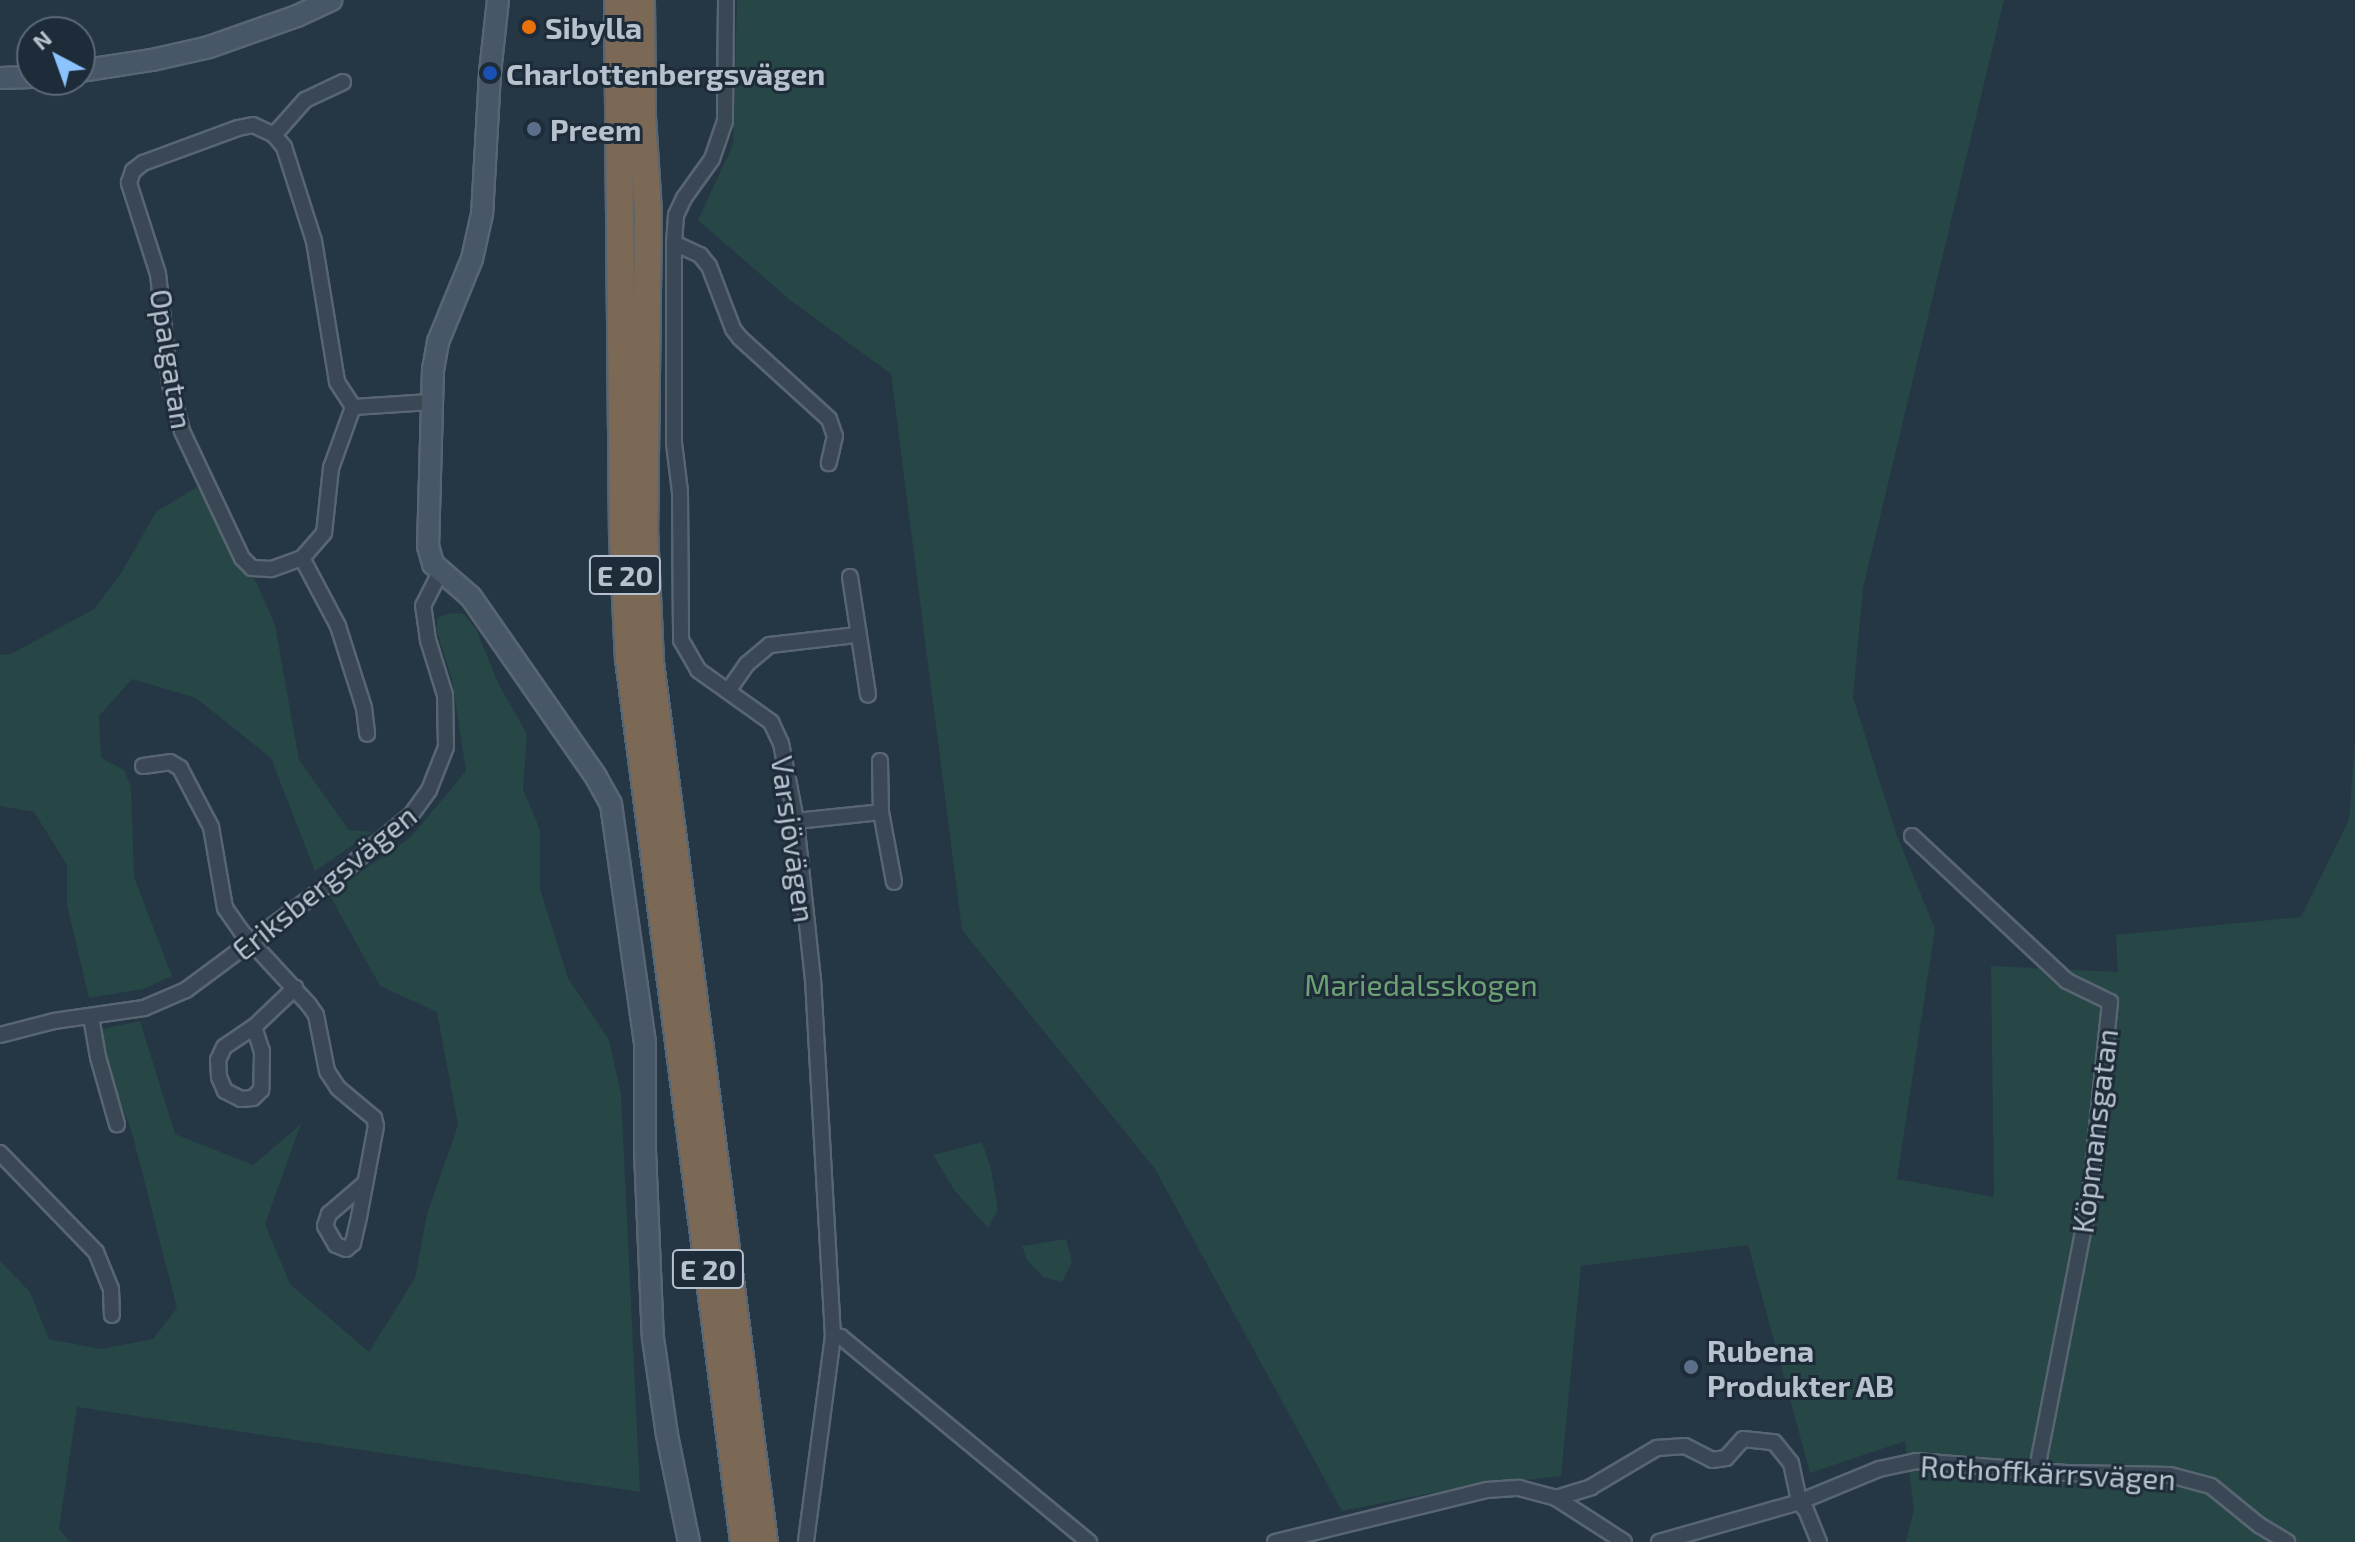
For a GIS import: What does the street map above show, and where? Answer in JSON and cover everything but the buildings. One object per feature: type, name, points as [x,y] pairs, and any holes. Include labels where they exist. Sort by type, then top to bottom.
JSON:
[{"type":"highway","name":"E 20","points":[[618,0],[623,538],[629,659],[764,1542]]},
{"type":"highway","name":"E 20","points":[[641,0],[642,117],[648,212],[647,608],[682,991],[744,1542]]},
{"type":"street","points":[[96,69],[209,47],[297,16],[332,0]]},
{"type":"street","points":[[498,0],[490,73],[482,214],[472,259],[438,342],[431,402],[428,546],[440,572],[471,597],[596,777],[611,804],[643,1017],[653,1338],[665,1423],[689,1542]]},
{"type":"street","name":"Varsjövägen","points":[[726,0],[725,121],[712,159],[684,198],[676,215],[674,243],[674,443],[680,492],[681,640],[691,663],[771,722],[777,731],[796,821],[814,994],[833,1336],[806,1542]]},
{"type":"street","points":[[343,82],[305,100],[274,135],[284,147],[314,241],[337,382],[353,407]]},
{"type":"street","name":"Opalgatan","points":[[274,135],[253,125],[238,128],[143,163],[133,171],[129,183],[158,274],[170,384],[194,463],[224,515],[242,558],[252,568],[271,569],[302,558]]},
{"type":"street","points":[[674,243],[700,255],[709,266],[733,329],[740,338],[829,419],[835,436],[829,463]]},
{"type":"street","points":[[353,407],[431,402]]},
{"type":"street","points":[[353,407],[331,468],[324,533],[302,558],[338,626],[364,708],[367,734]]},
{"type":"street","name":"Eriksbergsvägen","points":[[0,1035],[54,1021],[144,1008],[169,998],[252,943],[401,826],[422,803],[436,777],[446,747],[447,713],[423,606],[440,572]]},
{"type":"street","points":[[850,577],[868,695]]},
{"type":"street","points":[[728,691],[747,664],[770,645],[857,635]]},
{"type":"street","points":[[880,761],[881,812],[894,882]]},
{"type":"street","points":[[143,766],[174,763],[187,780],[211,827],[225,908],[316,1015],[327,1071],[338,1088],[374,1118],[376,1126],[365,1183]]},
{"type":"street","points":[[796,821],[881,812]]},
{"type":"street","name":"Köpmansgatan","points":[[1912,836],[2067,981],[2110,1002],[2090,1196],[2037,1469]]},
{"type":"street","points":[[254,1027],[262,1051],[261,1090],[253,1098],[241,1099],[225,1091],[219,1077],[218,1060],[224,1047],[254,1027],[295,988]]},
{"type":"street","points":[[91,1017],[98,1057],[117,1124]]},
{"type":"street","points":[[0,1153],[96,1252],[111,1289],[112,1315]]},
{"type":"street","points":[[833,1336],[841,1337],[1089,1542]]},
{"type":"street","points":[[1556,1498],[1591,1487],[1657,1448],[1685,1446],[1712,1460],[1726,1458],[1743,1439],[1774,1442],[1791,1463],[1799,1502],[1806,1510],[1819,1542]]},
{"type":"street","name":"Rothoffkärrsvägen","points":[[1659,1542],[1799,1502],[1879,1469],[1916,1461],[2066,1473],[2170,1475],[2211,1486],[2259,1525],[2287,1542]]},
{"type":"street","points":[[1275,1542],[1487,1490],[1519,1488],[1556,1498],[1624,1542]]},
{"type":"green space","name":"Mariedalsskogen","points":[[737,0],[2004,0],[1863,588],[1853,697],[1897,836],[1935,929],[1897,1179],[1994,1197],[1991,966],[2118,972],[2116,935],[2301,917],[2349,820],[2355,741],[2355,1542],[1906,1542],[1914,1510],[1905,1441],[1810,1473],[1748,1245],[1581,1266],[1561,1476],[1457,1488],[1342,1511],[1155,1169],[962,930],[891,374],[790,300],[698,220],[733,145]]},
{"type":"green space","points":[[197,487],[256,582],[275,625],[299,760],[349,830],[372,832],[315,871],[271,758],[196,698],[132,679],[99,716],[101,758],[124,770],[131,787],[134,877],[172,976],[143,989],[89,998],[67,905],[67,865],[34,812],[0,806],[0,655],[11,654],[94,609],[120,575],[156,512]]},
{"type":"green space","points":[[452,613],[464,614],[476,629],[498,683],[527,734],[523,789],[540,830],[540,889],[568,978],[609,1040],[621,1094],[640,1492],[77,1407],[59,1529],[70,1542],[0,1542],[0,1261],[30,1292],[49,1339],[101,1349],[153,1339],[177,1308],[132,1133],[107,1065],[102,1029],[140,1021],[175,1134],[253,1165],[301,1124],[265,1224],[290,1284],[369,1352],[415,1278],[427,1214],[458,1125],[437,1012],[380,986],[329,894],[411,837],[466,771],[452,680],[437,632],[437,618]]},
{"type":"green space","points":[[982,1142],[991,1169],[998,1210],[988,1228],[955,1191],[933,1155]]},
{"type":"green space","points":[[1066,1239],[1072,1262],[1062,1282],[1043,1277],[1027,1260],[1022,1246]]},
{"type":"place","name":"Sibylla","points":[[529,27]]},
{"type":"place","name":"Charlottenbergsvägen","points":[[490,73]]},
{"type":"place","name":"Preem","points":[[534,129]]},
{"type":"place","name":"Rubena Produkter AB","points":[[1691,1367]]}]
